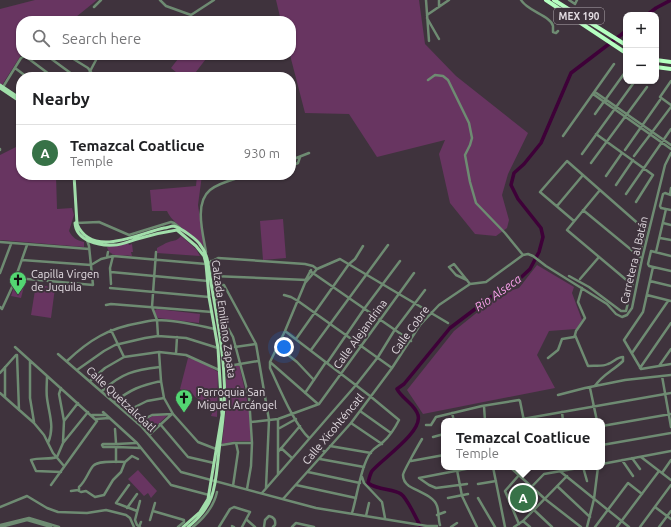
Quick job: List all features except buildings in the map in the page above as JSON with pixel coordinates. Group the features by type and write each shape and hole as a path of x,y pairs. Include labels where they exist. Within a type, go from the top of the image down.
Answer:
{"highway":[{"path":"546,0 623,51"},
{"name":"MEX 190","path":"554,0 623,44"},
{"path":"659,60 671,62"},
{"path":"659,67 671,69"}],"main road":[{"path":"1,87 16,96"},
{"path":"1,87 16,98"},
{"path":"73,180 77,230 87,240"},
{"name":"Calzada Emiliano Zapata","path":"76,223 80,231 86,237 104,242 113,242 174,226 200,244 206,254 209,263 224,377 224,416 216,481 212,499 208,507 199,518 188,527"},
{"name":"Calzada Emiliano Zapata","path":"87,240 113,245 176,230 196,246 209,263 209,297 216,329 222,415 209,495 200,512 183,527"}],"street":[{"path":"94,7 101,0"},
{"path":"160,0 166,6 191,15 214,0"},
{"path":"426,0 429,41"},
{"path":"439,0 439,7"},
{"path":"427,16 449,0"},
{"path":"521,0 526,7 538,12 551,23 553,26 553,32 556,33 558,31"},
{"path":"569,0 575,4 577,0"},
{"path":"427,16 439,39"},
{"path":"1,87 20,60"},
{"path":"30,60 46,72"},
{"path":"53,60 69,72"},
{"path":"75,60 88,68 91,72 95,60"},
{"path":"563,136 614,64"},
{"path":"15,68 20,72"},
{"path":"428,80 435,75 443,76 448,80 469,123 472,138 465,155 472,193 476,203 505,232 523,255"},
{"path":"595,114 623,75"},
{"path":"625,150 671,81"},
{"path":"582,154 633,84"},
{"path":"591,163 647,86"},
{"path":"594,93 671,149"},
{"path":"634,156 671,106 660,99"},
{"path":"626,194 671,129"},
{"path":"596,134 653,175 636,202"},
{"path":"662,141 671,145"},
{"path":"296,158 309,153"},
{"path":"606,176 622,153"},
{"name":"Carretera al Batán","path":"523,255 528,254 533,256 607,304 616,314 622,317 627,315 632,308 665,165 671,153"},
{"path":"296,164 298,163 300,157"},
{"path":"616,185 633,160"},
{"path":"574,221 540,192 567,161 642,227"},
{"path":"557,206 583,175"},
{"path":"206,254 201,215 203,197 211,189 235,180"},
{"path":"671,188 670,195 665,193 663,194 660,206 671,210"},
{"path":"600,190 566,230 630,283"},
{"path":"656,252 666,209"},
{"path":"583,210 642,260"},
{"path":"76,223 99,222 129,235 171,222 183,231"},
{"path":"663,223 671,225"},
{"path":"569,276 579,280 624,312 627,309 647,224"},
{"path":"660,238 671,240"},
{"path":"16,278 93,285 87,240"},
{"path":"0,242 11,244 89,248"},
{"path":"89,248 92,242"},
{"path":"0,273 11,244"},
{"path":"1,308 16,278 27,245"},
{"path":"311,350 388,245"},
{"path":"296,339 349,264 355,259 362,246"},
{"path":"107,257 108,252"},
{"path":"156,252 152,307 157,320 158,336"},
{"path":"671,256 650,252 648,265 671,271"},
{"name":"Calle Cobre","path":"392,368 420,325 439,305 470,284 486,282 523,255"},
{"path":"22,260 91,265 107,257 113,256 209,263 218,258 305,264 313,266 317,269"},
{"path":"110,284 110,268 113,256"},
{"path":"576,284 599,257"},
{"path":"312,272 340,259 448,323"},
{"path":"305,393 400,261"},
{"path":"209,263 215,285 218,310 233,337 249,397 252,422 252,443 251,466 247,489"},
{"path":"467,280 456,275 449,267 454,264 467,280 470,284"},
{"path":"309,438 304,433 292,413 270,368 270,362 286,331 306,281 312,272 313,266"},
{"path":"640,368 624,339 643,312 653,267"},
{"path":"111,272 208,281"},
{"path":"312,272 410,341"},
{"name":"Calle Alejandrina","path":"318,404 414,273"},
{"path":"213,276 306,281"},
{"path":"650,281 671,286"},
{"path":"215,285 224,285 256,344 269,420 266,489"},
{"path":"110,288 209,297"},
{"path":"548,358 558,350 562,339 574,337 576,331 585,318 578,302 582,288"},
{"path":"262,493 356,385 378,357 394,331 425,290"},
{"path":"284,294 298,301 392,368"},
{"path":"632,353 669,301 647,295"},
{"path":"106,305 111,304 212,312"},
{"path":"67,361 78,350 102,334 126,325 157,320 188,323 216,329"},
{"path":"640,368 671,323"},
{"path":"111,330 124,357"},
{"path":"286,331 399,419 391,433 382,444 376,446 371,453 364,467 352,513"},
{"path":"575,335 588,366 602,366 610,364 620,357 623,357 623,361 601,378 595,387"},
{"path":"77,370 104,351 117,344 158,336 186,338 218,348"},
{"path":"176,354 177,337"},
{"path":"235,347 256,344"},
{"path":"15,347 96,420"},
{"path":"278,347 297,362 314,380"},
{"path":"659,366 671,349"},
{"path":"159,352 164,398 172,414 198,442 216,450"},
{"path":"90,381 105,368 124,357 159,352 186,355 219,370"},
{"path":"0,373 17,355 21,354"},
{"name":"Calle Quetzalcóatl","path":"58,354 138,423 181,472 316,508 426,526 439,526"},
{"path":"17,355 19,410"},
{"path":"30,360 30,398 34,423"},
{"path":"228,366 258,360"},
{"path":"270,362 318,404"},
{"path":"640,368 642,369 671,364"},
{"path":"5,367 5,398"},
{"path":"102,391 114,380 125,374 143,369 160,367"},
{"name":"Calle Xicohténcatl","path":"283,499 351,423 392,368"},
{"path":"47,375 47,400 52,427 51,437 48,443"},
{"path":"558,395 625,380 671,375"},
{"path":"662,376 670,414 671,427"},
{"path":"114,402 129,391 143,385 161,381"},
{"path":"61,388 59,394 64,421 63,443"},
{"path":"590,388 596,418"},
{"path":"534,418 671,393"},
{"path":"0,394 34,423 44,435 56,457 64,466"},
{"path":"125,412 147,401 164,398"},
{"path":"426,425 431,425 436,417 494,404 520,401 524,418"},
{"path":"64,421 78,403"},
{"path":"252,422 278,419 318,404"},
{"path":"484,406 485,418"},
{"path":"360,410 391,433"},
{"path":"61,472 36,471 31,460 41,458 52,459 56,457 63,443 88,412"},
{"path":"103,412 137,443 171,485 209,495"},
{"path":"562,412 563,418"},
{"path":"452,413 453,418"},
{"path":"138,423 152,415 172,414"},
{"path":"149,435 172,414"},
{"path":"605,425 670,414"},
{"path":"92,415 106,415"},
{"path":"51,485 96,420 110,418"},
{"path":"278,419 278,475"},
{"path":"278,429 296,419"},
{"path":"351,423 382,444"},
{"path":"160,424 188,457 215,463"},
{"path":"278,452 300,426"},
{"path":"115,429 116,462"},
{"path":"605,444 671,433"},
{"path":"64,435 68,436"},
{"path":"433,437 441,435"},
{"path":"422,439 404,472 404,480 409,486 434,501 437,505 439,526"},
{"path":"116,445 137,443"},
{"path":"233,486 238,452 236,443"},
{"path":"222,445 252,443"},
{"path":"116,445 141,448"},
{"path":"317,446 325,452"},
{"path":"330,446 371,453"},
{"path":"280,448 292,458"},
{"path":"605,463 671,451"},
{"path":"71,491 86,491 95,497 104,495 112,482 121,472 125,462 132,456 138,459"},
{"path":"411,461 441,456"},
{"path":"640,457 671,480"},
{"path":"632,458 640,469"},
{"path":"319,459 364,467"},
{"path":"622,460 633,476"},
{"path":"78,490 95,464 99,462 125,462"},
{"path":"617,527 642,494 670,462"},
{"path":"467,484 459,485 436,488 419,478 457,470 459,485 462,496 477,527"},
{"path":"494,470 505,527"},
{"path":"513,470 545,499 581,527"},
{"path":"519,524 505,491 523,470"},
{"path":"512,507 544,474 571,470"},
{"path":"585,470 587,481"},
{"path":"588,527 594,499 598,470"},
{"path":"55,472 58,475"},
{"path":"308,472 360,483"},
{"path":"562,472 630,527"},
{"path":"514,527 523,521 567,476"},
{"path":"362,477 364,483 380,500 384,507 385,519"},
{"path":"478,484 496,481"},
{"path":"595,527 628,483 642,494"},
{"path":"129,484 116,503 137,511"},
{"path":"296,485 356,498"},
{"path":"640,527 671,485"},
{"path":"557,486 590,517"},
{"path":"192,527 200,521 209,510 217,492"},
{"path":"127,508 137,494"},
{"path":"448,498 468,494"},
{"path":"0,506 27,496 47,508 58,512 87,513 106,510 126,515 130,518 134,527"},
{"path":"478,498 495,527"},
{"path":"140,501 135,520 140,527"},
{"path":"150,520 155,503"},
{"path":"366,516 369,503"},
{"path":"219,527 232,507 249,511 250,514 242,527"},
{"path":"655,507 671,519"},
{"path":"534,510 552,527"},
{"path":"658,527 671,511"},
{"path":"153,512 184,520 184,522 178,527"},
{"path":"437,515 445,512"},
{"path":"264,527 265,520 269,516 275,520 276,523 273,527"},
{"path":"0,526 28,520 55,527"},
{"path":"247,520 255,527"},
{"path":"523,521 530,527"},
{"path":"140,527 141,522"},
{"path":"409,527 410,523"},
{"path":"451,527 457,523"},
{"path":"292,527 295,524 314,527"}],"shaded area":[{"path":"35,0 97,0 77,16 16,16 16,60 18,60 2,85 0,84 0,9"},
{"path":"276,0 419,0 425,44 456,76 528,133 508,174 502,195 509,220 507,228 496,236 475,234 450,203 439,154 445,140 377,157 349,114 305,113 296,78 296,72 294,72 291,60 296,60 296,16 280,16"},
{"path":"177,60 205,60 196,72 176,72 171,68"},
{"path":"16,147 16,180 56,180 57,209 72,208 74,215 69,231 75,238 84,242 84,247 0,240 0,155"},
{"path":"197,180 201,180 198,205 204,246 178,225 167,211 152,211 150,190 196,186"},
{"path":"283,219 286,258 263,260 260,221"},
{"path":"181,236 196,249 200,256 157,253 157,248 166,243 177,240"},
{"path":"128,243 129,245 132,244 132,256 120,256 111,253 107,247"},
{"path":"537,265 574,287 572,293 582,320 576,329 549,331 537,355 555,388 423,414 407,390 454,331 500,294 519,288"},
{"path":"17,278 26,279 21,298 11,296"},
{"path":"36,284 55,288 51,318 31,315"},
{"path":"157,309 200,314 199,323 158,318 154,311"},
{"path":"188,358 198,360 218,372 217,417 211,416 213,410 207,406 208,404 195,397 190,390 183,391 180,389"},
{"path":"239,364 252,423 251,441 236,441 222,444 226,408 226,368"},
{"path":"168,415 149,432 140,423 153,416"},
{"path":"138,470 157,491 151,498 148,493 144,496 128,479"}],"waterway":[{"name":"Rio Alseca","path":"651,12 671,0"},
{"name":"Rio Alseca","path":"421,527 401,494 372,486 368,483 372,471 401,445 418,422 418,415 416,411 397,389 404,384 450,328 499,291 513,285 530,269 539,252 543,237 541,228 518,199 511,185 514,173 524,164 541,143 571,73 623,33"}],"place":[{"name":"Capilla Virgen de Juquila","path":"18,295"},
{"name":"Parroquia San Miguel Arcángel","path":"184,413"},
{"name":"Temazcal Coatlicue","path":"523,498"}]}
